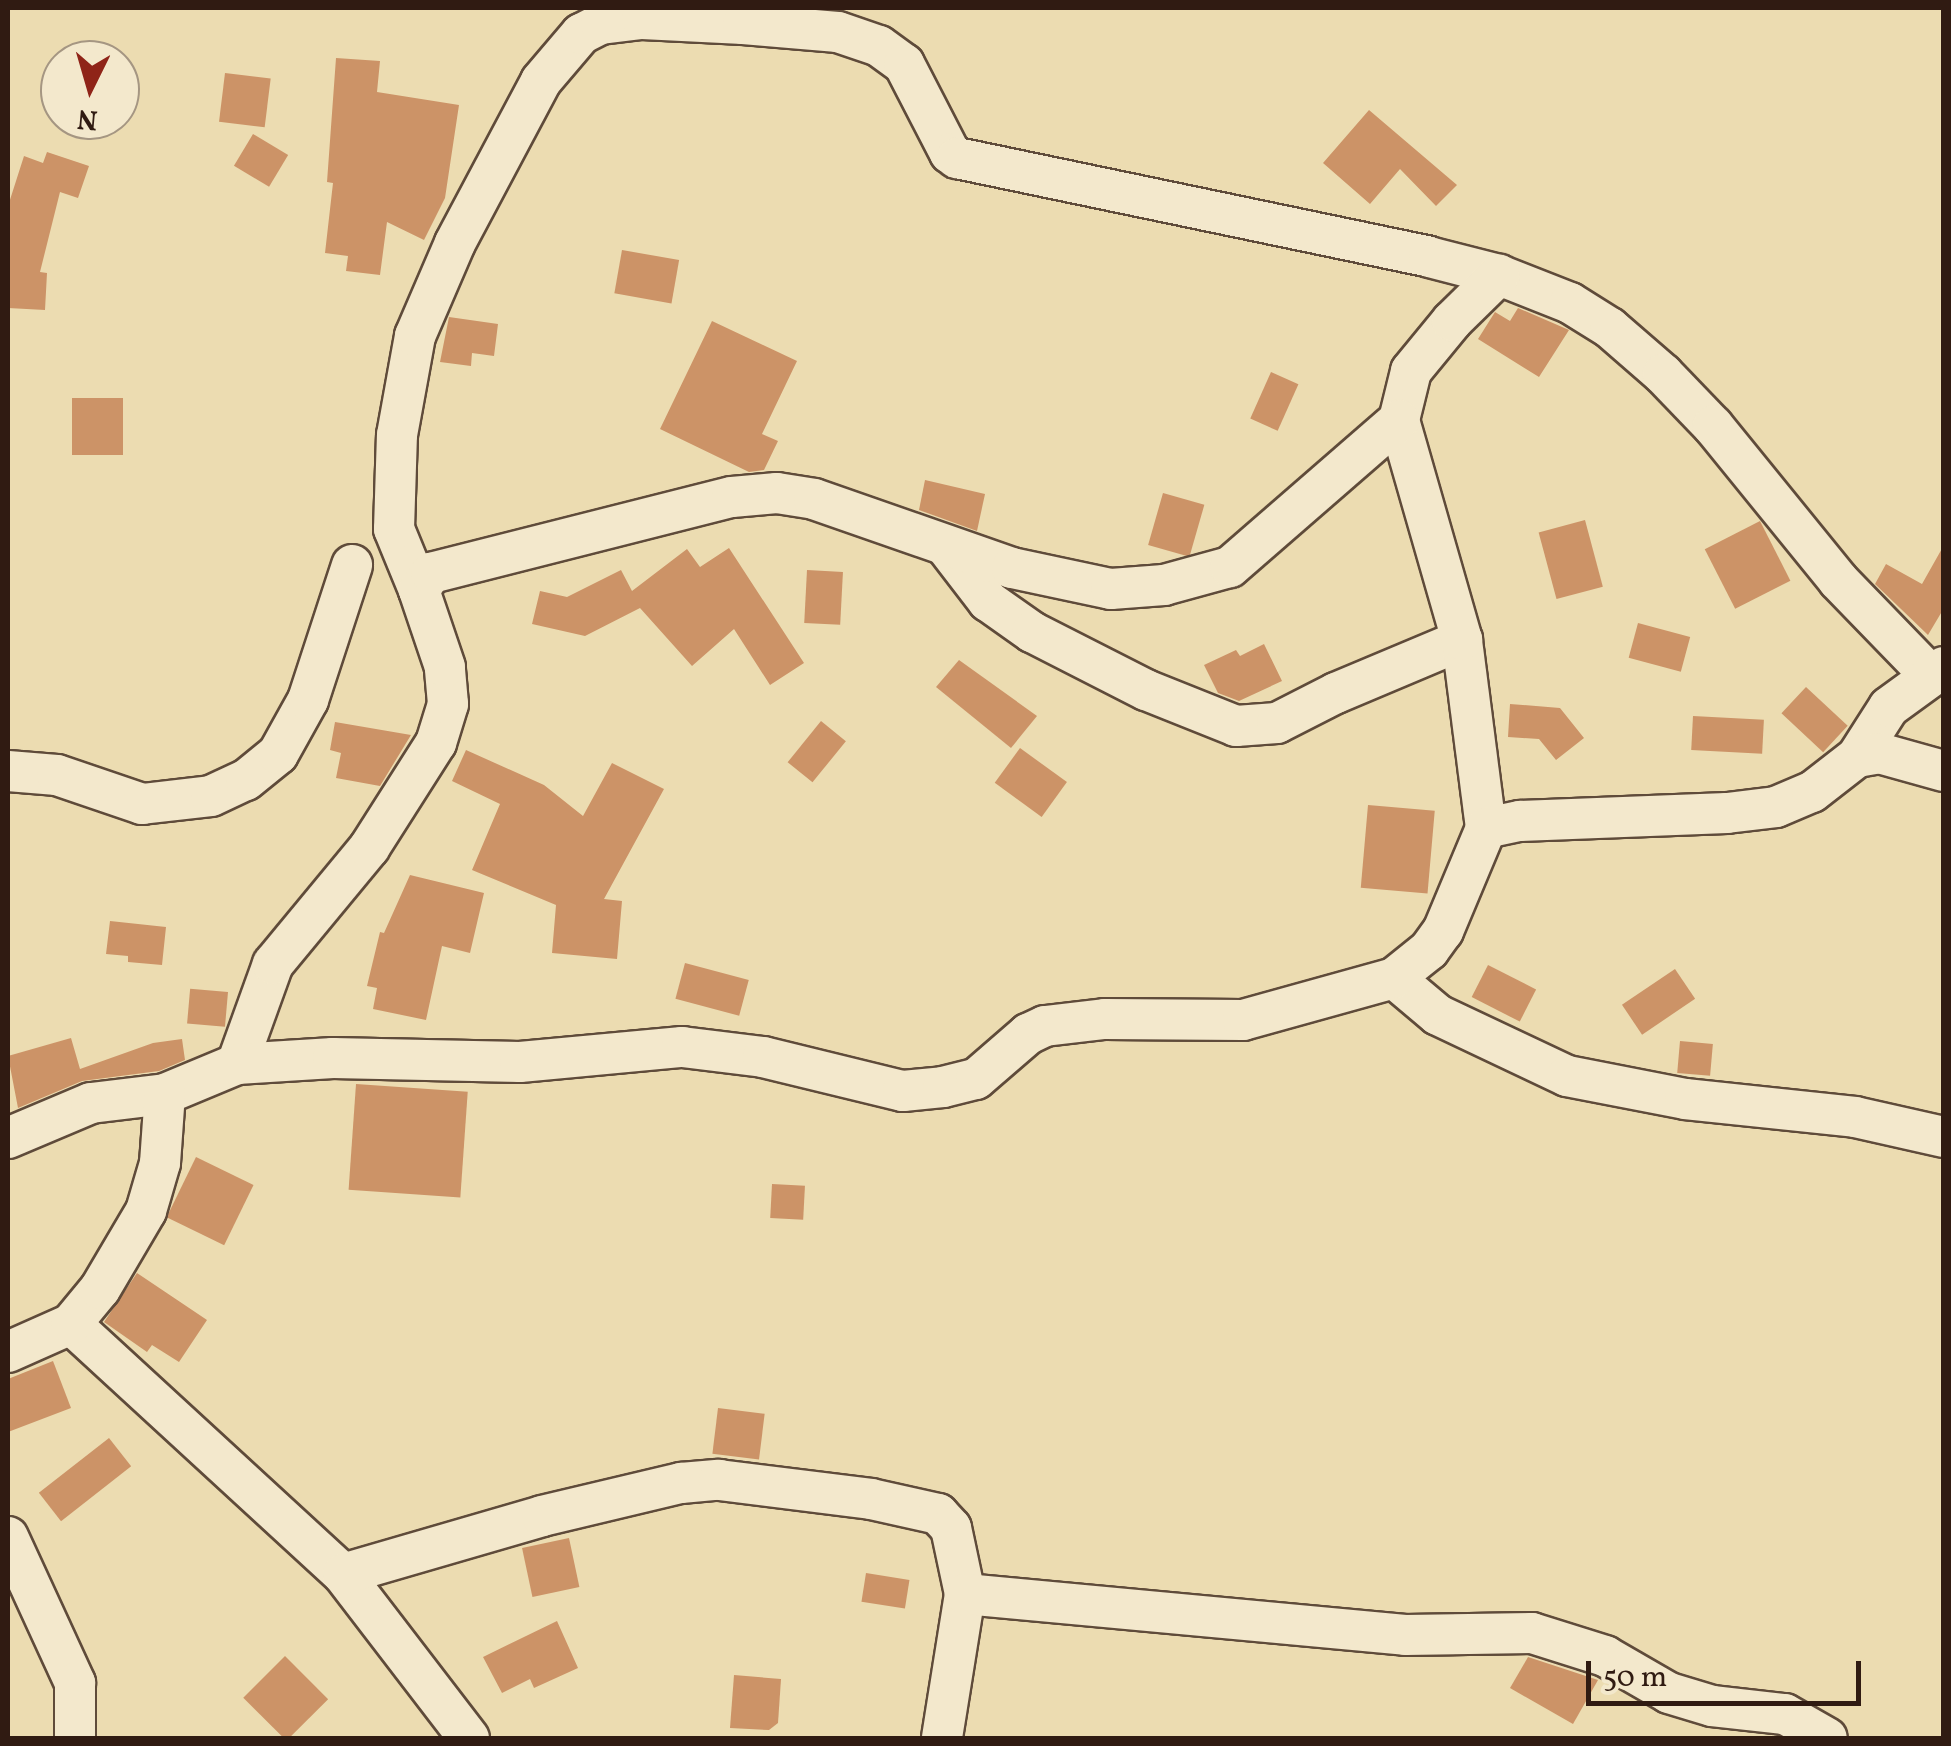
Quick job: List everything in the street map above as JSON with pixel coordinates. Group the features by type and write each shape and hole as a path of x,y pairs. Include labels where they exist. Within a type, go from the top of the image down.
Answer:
{"street":[{"path":"237,1064 273,964 369,848 436,743 448,704 445,667 394,529 397,435 415,336 479,195 541,82 581,34 601,24 642,19 838,32 878,46 904,64 950,153 957,158 1499,274 1570,303 1610,328 1663,374 1712,426 1838,580 1937,672 1889,707 1857,757 1812,792 1776,806 1728,814 1520,821 1486,828"},
{"path":"8,1138 91,1104 164,1094 237,1064 333,1058 520,1062 682,1047 763,1057 902,1091 976,1080 1045,1026 1105,1019 1244,1020 1394,978 1429,950 1443,931 1486,828 1462,640 1399,420 1412,371 1452,320 1499,274"},
{"path":"419,590 430,573 732,497 776,493 814,500 1012,568 1111,589 1193,580 1230,567 1256,548 1399,420"},
{"path":"946,545 988,601 1032,632 1146,690 1236,726 1278,723 1336,693 1462,640"},
{"path":"8,771 58,776 142,804 211,796 246,780 278,754 308,700 352,565"},
{"path":"1857,757 1880,753 1944,771"},
{"path":"1394,978 1438,1015 1567,1076 1685,1099 1856,1117 1944,1137"},
{"path":"8,1352 71,1324 100,1290 146,1212 160,1162 164,1094"},
{"path":"71,1324 343,1574 469,1738"},
{"path":"343,1574 542,1516 682,1482 720,1480 870,1499 938,1514 951,1528 966,1594 942,1738"},
{"path":"8,1536 74,1682 75,1738"},
{"path":"966,1594 1405,1634 1532,1633 1605,1656 1670,1693 1712,1706 1786,1714 1827,1738"}],"building":[{"path":"336,58 380,61 377,92 459,105 445,198 424,240 387,222 380,275 346,271 348,256 325,253 333,183 327,182"},
{"path":"225,73 271,79 265,127 219,122"},
{"path":"1369,110 1457,185 1436,206 1400,169 1370,204 1323,163"},
{"path":"253,134 288,155 269,187 234,166"},
{"path":"47,152 89,166 78,198 60,192 40,272 47,273 45,310 8,308 8,206 24,156 43,163"},
{"path":"622,250 679,260 671,303 614,293"},
{"path":"1518,308 1569,330 1539,377 1478,339 1495,312 1510,321"},
{"path":"449,317 498,324 494,356 472,353 471,366 440,362"},
{"path":"712,321 797,361 762,434 778,441 764,470 749,472 660,429"},
{"path":"1271,372 1298,384 1278,431 1250,419"},
{"path":"72,398 123,398 123,455 72,455"},
{"path":"925,480 985,494 977,531 919,510"},
{"path":"1163,493 1204,505 1189,557 1148,545"},
{"path":"1585,520 1603,587 1556,599 1539,532"},
{"path":"1760,521 1790,581 1735,609 1705,549"},
{"path":"1944,545 1944,608 1928,635 1875,584 1886,564 1922,584"},
{"path":"729,548 804,663 770,685 734,629 692,666 640,608 585,636 532,624 540,591 567,597 621,570 632,591 687,549 700,567"},
{"path":"807,570 843,572 840,625 804,623"},
{"path":"1638,623 1690,637 1681,672 1629,658"},
{"path":"1264,644 1282,681 1239,701 1218,693 1204,665 1236,650 1240,656"},
{"path":"959,660 1037,716 1011,748 936,687"},
{"path":"1806,687 1848,726 1823,752 1781,713"},
{"path":"1510,704 1560,708 1584,738 1556,760 1539,739 1508,737"},
{"path":"1693,716 1764,720 1762,754 1691,750"},
{"path":"821,721 846,741 813,782 788,762"},
{"path":"335,722 411,735 380,786 336,778 341,753 330,750"},
{"path":"1020,748 1067,782 1042,817 995,783"},
{"path":"466,750 544,785 583,816 612,763 664,789 604,899 622,901 617,959 552,953 556,905 472,870 500,804 452,781"},
{"path":"1368,805 1435,811 1428,894 1361,888"},
{"path":"410,875 484,893 470,953 442,946 426,1020 373,1009 377,988 367,986 380,932 384,933"},
{"path":"110,921 166,927 162,965 128,962 128,956 106,954"},
{"path":"685,963 749,980 739,1016 675,999"},
{"path":"1488,965 1536,990 1520,1022 1472,997"},
{"path":"1675,969 1695,999 1642,1035 1622,1005"},
{"path":"190,989 228,992 225,1027 187,1024"},
{"path":"71,1038 80,1069 153,1043 182,1039 185,1060 159,1071 82,1081 18,1108 8,1056"},
{"path":"1680,1041 1713,1044 1710,1076 1677,1073"},
{"path":"356,1084 468,1092 460,1198 349,1190"},
{"path":"196,1157 254,1185 224,1245 167,1217"},
{"path":"772,1184 805,1186 803,1220 770,1218"},
{"path":"137,1273 207,1320 179,1362 152,1345 147,1352 104,1322"},
{"path":"53,1361 71,1408 8,1432 8,1379"},
{"path":"718,1408 765,1414 759,1459 712,1454"},
{"path":"109,1438 131,1466 61,1521 39,1493"},
{"path":"569,1538 579,1587 532,1597 522,1548"},
{"path":"866,1573 909,1580 905,1609 861,1602"},
{"path":"557,1621 578,1668 534,1688 530,1679 502,1693 483,1657"},
{"path":"285,1656 328,1699 289,1738 284,1738 243,1698"},
{"path":"1528,1657 1598,1680 1573,1724 1510,1688"},
{"path":"734,1675 781,1679 778,1723 769,1730 730,1728"}]}
